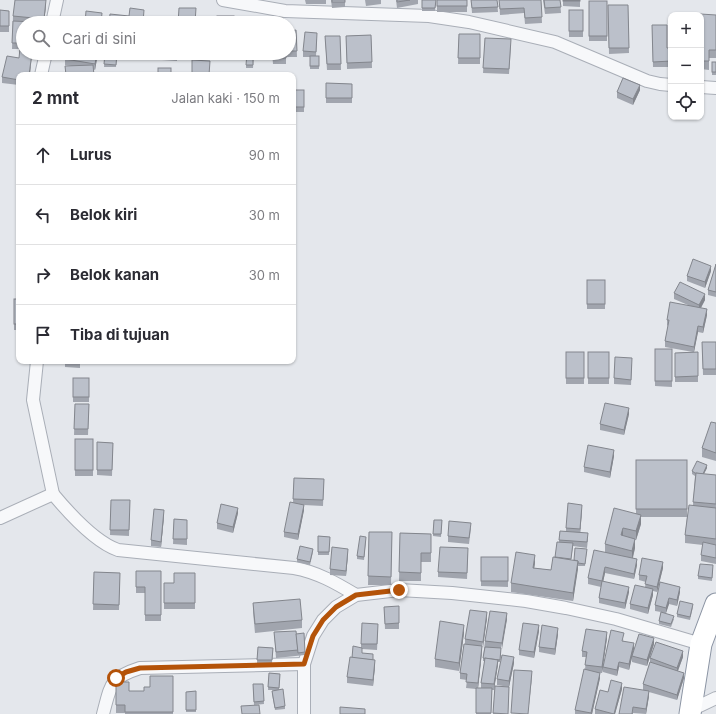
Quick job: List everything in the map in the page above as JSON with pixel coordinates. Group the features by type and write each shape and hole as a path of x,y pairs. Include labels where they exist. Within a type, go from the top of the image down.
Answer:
{"highway":[{"path":"690,712 701,644 716,604"}],"street":[{"path":"54,16 57,0"},
{"path":"223,0 285,11 430,16 469,22 554,42 647,81 668,85"},
{"path":"42,72 44,60"},
{"path":"704,87 716,88"},
{"path":"36,364 33,400 53,494 64,508 109,546 118,550 294,568 304,570 333,581 356,595"},
{"path":"0,518 53,494"},
{"path":"304,714 304,664 313,636 323,620 336,607 356,595 399,590 452,593 526,601 616,619 701,644"},
{"path":"103,714 109,689 116,678 126,672 140,668 304,664"},
{"path":"690,712 716,698"}],"building":[{"path":"15,0 46,0 44,16 13,16"},
{"path":"332,0 345,0 345,2 332,2"},
{"path":"397,0 410,0 397,2"},
{"path":"422,0 436,0 435,8 422,8"},
{"path":"437,0 467,0 467,6 437,6"},
{"path":"471,0 497,0 498,7 472,8"},
{"path":"499,0 541,0 542,17 525,18 524,8 500,9"},
{"path":"544,0 560,0 561,7 545,8"},
{"path":"580,0 580,1 563,1"},
{"path":"589,1 607,1 607,36 589,36"},
{"path":"608,5 628,5 629,48 609,48"},
{"path":"130,8 144,10 144,16 129,16"},
{"path":"179,8 196,8 195,16 178,16"},
{"path":"0,10 9,11 9,26 0,26"},
{"path":"569,10 583,10 583,31 569,31"},
{"path":"86,11 102,13 102,16 86,16"},
{"path":"110,14 129,16 110,16"},
{"path":"704,14 716,15 716,50 709,50 709,61 704,61"},
{"path":"13,21 16,21 16,43 12,43"},
{"path":"652,25 667,25 668,61 653,62"},
{"path":"296,30 297,51 296,51"},
{"path":"305,32 317,33 316,52 303,51"},
{"path":"459,34 480,34 480,58 458,58"},
{"path":"371,35 372,62 347,63 346,36"},
{"path":"325,36 340,36 341,64 327,64"},
{"path":"485,38 511,39 509,69 483,68"},
{"path":"7,56 16,58 16,60 31,60 29,72 16,72 16,79 2,77"},
{"path":"310,56 319,56 319,66 310,66"},
{"path":"71,60 96,60 95,64"},
{"path":"104,60 116,60 116,65 104,64"},
{"path":"192,60 210,61 209,72 192,72"},
{"path":"246,60 253,60 253,65 246,65"},
{"path":"712,62 716,62 716,72 712,72"},
{"path":"93,65 94,72 66,72 65,66"},
{"path":"158,68 171,68 171,72 158,72"},
{"path":"623,78 640,85 633,99 617,92"},
{"path":"326,83 352,84 352,98 326,98"},
{"path":"296,90 304,90 304,107 296,107"},
{"path":"693,259 711,266 705,282 687,276"},
{"path":"716,264 716,292 708,290"},
{"path":"587,280 605,280 605,304 587,304"},
{"path":"680,282 705,294 699,305 674,293"},
{"path":"14,299 16,299 16,324 14,324"},
{"path":"670,302 707,309 703,327 698,326 694,347 665,341 669,320 667,320"},
{"path":"702,342 716,342 716,369 703,369"},
{"path":"655,349 672,349 672,381 655,381"},
{"path":"566,352 584,352 584,378 566,378"},
{"path":"588,352 609,352 609,378 588,378"},
{"path":"698,352 698,376 675,377 675,353"},
{"path":"615,357 632,358 631,380 614,378"},
{"path":"73,378 89,378 89,397 73,397"},
{"path":"605,403 629,408 624,430 600,424"},
{"path":"75,404 89,404 88,429 74,429"},
{"path":"711,422 716,423 716,453 702,448"},
{"path":"75,439 93,439 93,470 75,470"},
{"path":"97,442 113,443 112,470 97,470"},
{"path":"588,445 614,450 610,472 584,467"},
{"path":"636,460 687,460 687,509 636,509"},
{"path":"697,461 707,465 703,474 692,471"},
{"path":"696,473 716,475 716,504 693,502"},
{"path":"294,478 324,479 323,500 293,499"},
{"path":"111,500 130,500 129,530 110,530"},
{"path":"290,502 304,505 298,534 284,532"},
{"path":"568,503 582,505 580,529 566,528"},
{"path":"221,504 238,508 233,527 217,523"},
{"path":"689,505 716,508 716,539 685,535"},
{"path":"614,508 641,515 636,531 623,528 621,535 635,539 632,551 605,544"},
{"path":"154,509 164,510 161,542 151,540"},
{"path":"174,519 187,520 187,539 173,539"},
{"path":"434,520 442,520 441,534 433,534"},
{"path":"449,521 471,523 469,538 448,536"},
{"path":"560,531 588,533 587,542 559,540"},
{"path":"369,532 392,532 391,577 368,576"},
{"path":"400,533 431,534 431,553 421,553 421,573 399,572"},
{"path":"318,536 330,537 329,552 318,552"},
{"path":"360,536 366,537 364,557 357,556"},
{"path":"557,542 573,543 571,559 555,557"},
{"path":"703,542 716,545 716,558 701,555"},
{"path":"300,546 313,549 310,562 297,559"},
{"path":"332,547 348,549 346,571 330,569"},
{"path":"440,547 468,548 467,573 438,572"},
{"path":"575,548 587,549 585,564 578,563 578,561 574,560"},
{"path":"594,550 637,559 634,574 605,567 602,581 588,578"},
{"path":"516,552 535,555 533,568 551,570 553,557 578,561 573,593 511,583"},
{"path":"481,557 508,557 508,581 481,581"},
{"path":"642,558 663,562 657,587 645,584 647,576 639,575"},
{"path":"700,564 713,565 712,578 698,576"},
{"path":"136,571 161,571 161,615 145,615 145,587 136,587"},
{"path":"94,572 120,573 119,605 93,604"},
{"path":"174,573 195,573 195,603 164,603 164,583 174,583"},
{"path":"602,581 629,587 625,603 599,598"},
{"path":"660,582 680,587 677,600 669,598 666,608 655,605"},
{"path":"635,585 653,589 648,608 630,604"},
{"path":"300,599 302,620 255,624 253,603"},
{"path":"680,601 693,604 690,617 677,614"},
{"path":"399,606 399,623 385,624 384,607"},
{"path":"470,610 487,612 483,642 465,639"},
{"path":"490,611 507,613 502,643 485,641"},
{"path":"661,612 674,616 671,624 659,621"},
{"path":"440,621 464,625 459,663 435,659"},
{"path":"362,623 378,624 377,644 361,644"},
{"path":"523,623 539,625 534,652 519,650"},
{"path":"542,625 558,628 555,649 539,647"},
{"path":"586,629 607,632 602,667 585,665 587,652 582,651"},
{"path":"611,630 624,633 622,641 634,643 629,664 619,662 617,670 603,667"},
{"path":"296,631 298,650 276,652 274,632"},
{"path":"304,633 305,652 298,653 296,634"},
{"path":"639,634 654,638 647,660 632,656"},
{"path":"656,642 683,651 677,668 650,658"},
{"path":"464,644 482,646 478,683 466,682 467,674 460,673"},
{"path":"353,646 362,648 362,653 373,654 373,660 352,658"},
{"path":"258,647 273,648 272,660 257,660"},
{"path":"485,647 501,648 500,660 483,658"},
{"path":"502,655 514,657 509,681 497,679"},
{"path":"350,657 375,660 373,680 347,677"},
{"path":"485,658 498,660 494,684 481,683"},
{"path":"650,662 684,673 677,695 643,684"},
{"path":"584,669 600,673 591,713 575,710"},
{"path":"514,670 532,671 528,714 511,713"},
{"path":"269,673 280,674 279,688 268,687"},
{"path":"150,676 173,676 173,712 125,712 125,705 116,705 116,682 129,682 129,691 144,691 144,687 150,687"},
{"path":"611,680 622,683 614,714 595,709 600,690 608,692"},
{"path":"253,684 263,684 264,701 254,702"},
{"path":"495,686 509,687 508,714 493,713"},
{"path":"624,687 649,691 646,709 633,707 632,714 619,714"},
{"path":"476,688 492,688 491,713 476,713"},
{"path":"283,689 285,706 275,708 272,691"},
{"path":"196,691 196,710 186,710 186,692"},
{"path":"259,705 260,714 242,714 241,706"},
{"path":"340,707 365,709 365,714 340,714"}],"route":[{"path":"116,678 126,672 140,668 304,664 313,636 323,620 336,607 356,595 399,590"}]}
